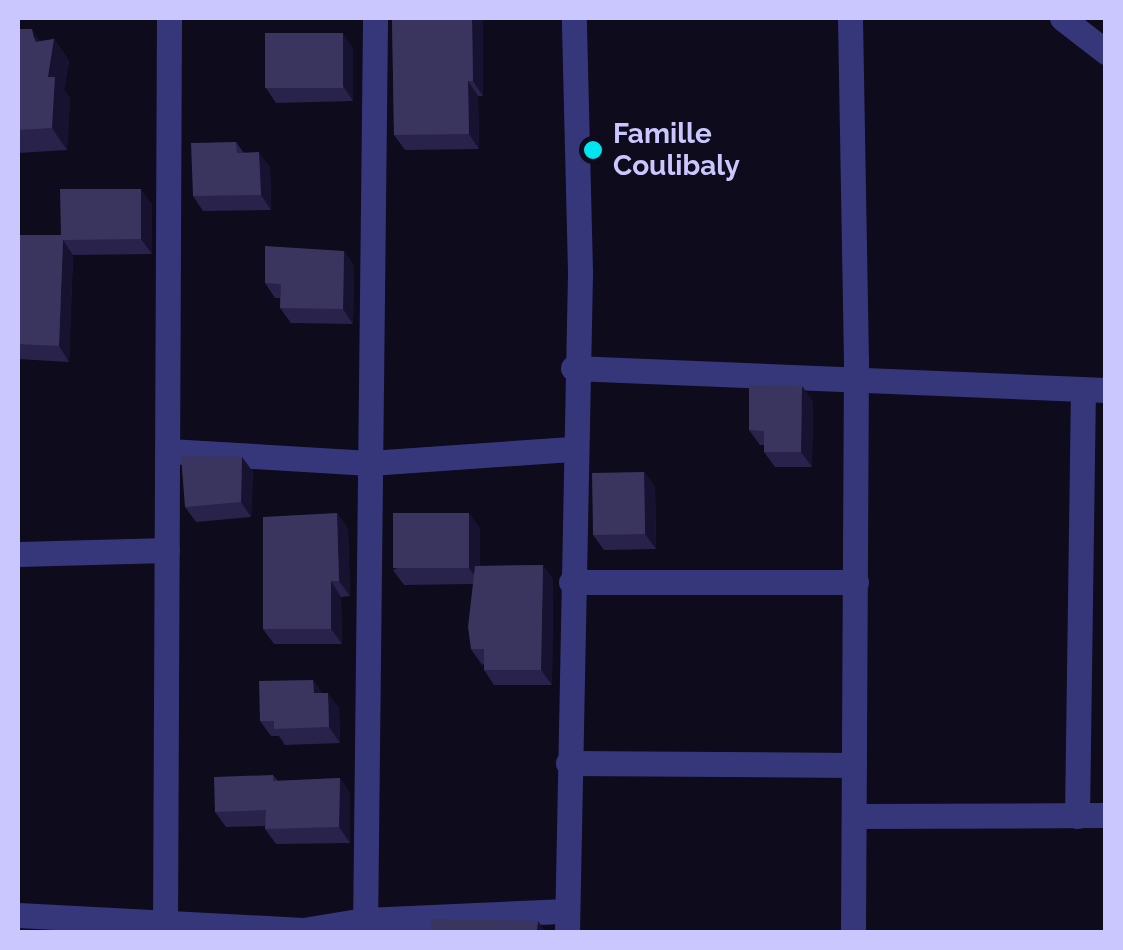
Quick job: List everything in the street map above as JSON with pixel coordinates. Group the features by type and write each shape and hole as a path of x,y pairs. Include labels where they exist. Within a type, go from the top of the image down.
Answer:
{"street":[{"path":"165,925 169,18"},
{"path":"365,926 375,18"},
{"path":"18,915 304,930 566,922 580,132 574,18"},
{"path":"850,18 856,380 853,932"},
{"path":"1062,18 1106,52"},
{"path":"573,368 1094,390 1094,625 1077,816"},
{"path":"169,451 370,463 572,448"},
{"path":"18,554 167,550"},
{"path":"571,582 856,582"},
{"path":"568,763 854,765"},
{"path":"854,816 1106,815"}],"building":[{"path":"392,18 472,18 469,134 394,135"},
{"path":"18,29 32,29 35,42 54,39 48,77 55,77 52,128 18,130"},
{"path":"265,33 343,33 343,88 265,88"},
{"path":"236,142 237,153 259,152 261,195 193,196 191,143"},
{"path":"60,189 141,189 141,239 63,240 59,346 18,344 18,235 61,235"},
{"path":"265,246 344,251 343,309 280,308 281,284 265,283"},
{"path":"749,385 802,386 801,452 764,452 764,431 749,430"},
{"path":"181,456 242,457 241,502 185,507"},
{"path":"644,472 645,534 593,535 592,473"},
{"path":"337,513 339,581 331,581 331,629 263,629 263,517"},
{"path":"393,513 469,513 469,568 393,568"},
{"path":"543,565 541,670 484,670 484,649 471,649 468,627 475,566"},
{"path":"313,680 314,693 328,693 329,727 274,729 274,721 260,721 259,681"},
{"path":"273,775 273,781 340,778 339,827 265,829 266,810 215,812 214,777"},
{"path":"431,919 538,921 537,932 431,932"}],"place":[{"name":"Famille Coulibaly","path":"593,150"}]}
